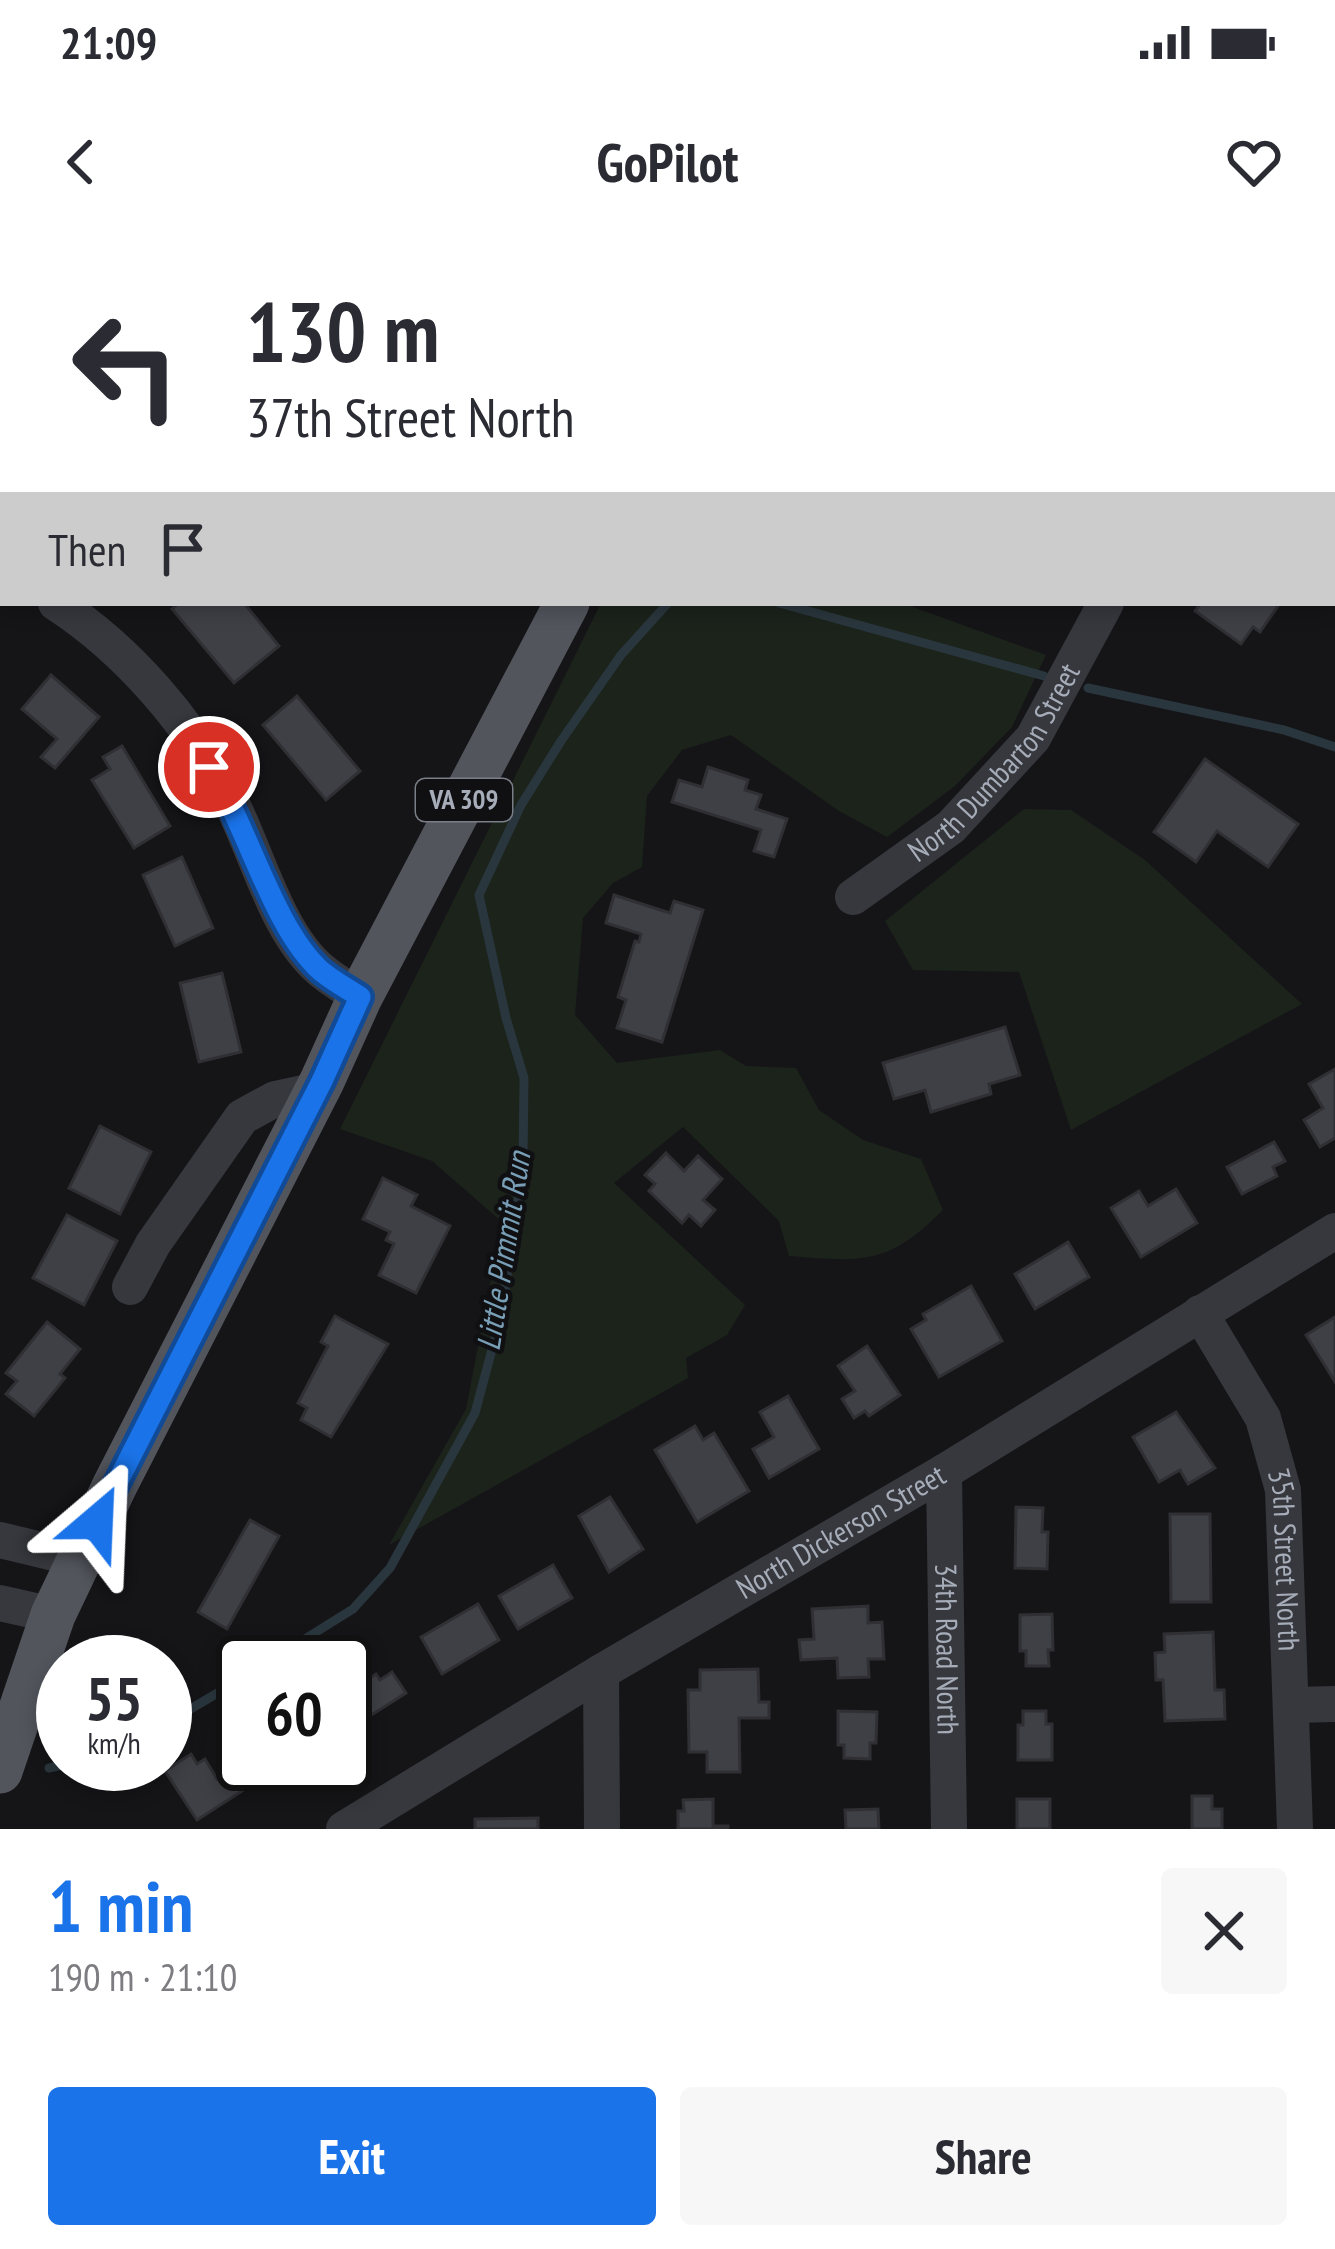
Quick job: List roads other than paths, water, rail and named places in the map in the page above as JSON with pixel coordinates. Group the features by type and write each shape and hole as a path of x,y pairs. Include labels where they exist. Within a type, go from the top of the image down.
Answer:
{"main road":[{"name":"VA 309","path":"0,1771 52,1615 79,1559 360,997 565,606"}],"street":[{"path":"61,606 85,622 168,704 230,798 286,923 319,970 360,997"},
{"name":"North Dumbarton Street","path":"853,897 951,827 1033,739 1104,606"},
{"path":"130,1287 153,1244 242,1117 275,1099 317,1090"},
{"name":"North Dickerson Street","path":"344,1829 944,1472 1335,1232"},
{"name":"35th Street North","path":"1200,1312 1263,1418 1282,1490 1295,1829"},
{"name":"34th Road North","path":"944,1472 949,1829"},
{"path":"0,1540 79,1559"},
{"path":"0,1603 52,1615"},
{"path":"601,1672 602,1829"},
{"path":"1293,1705 1335,1705"}],"waterway":[{"name":"Little Pimmit Run","path":"311,1635 353,1609 390,1568 475,1413 502,1312 523,1163 524,1078 479,895 521,805 561,741 621,655 665,606"},
{"name":"Little Pimmit Run","path":"790,606 1044,676"},
{"name":"Little Pimmit Run","path":"1088,688 1284,730 1335,747"},
{"name":"Little Pimmit Run","path":"192,1708 216,1694"}]}
